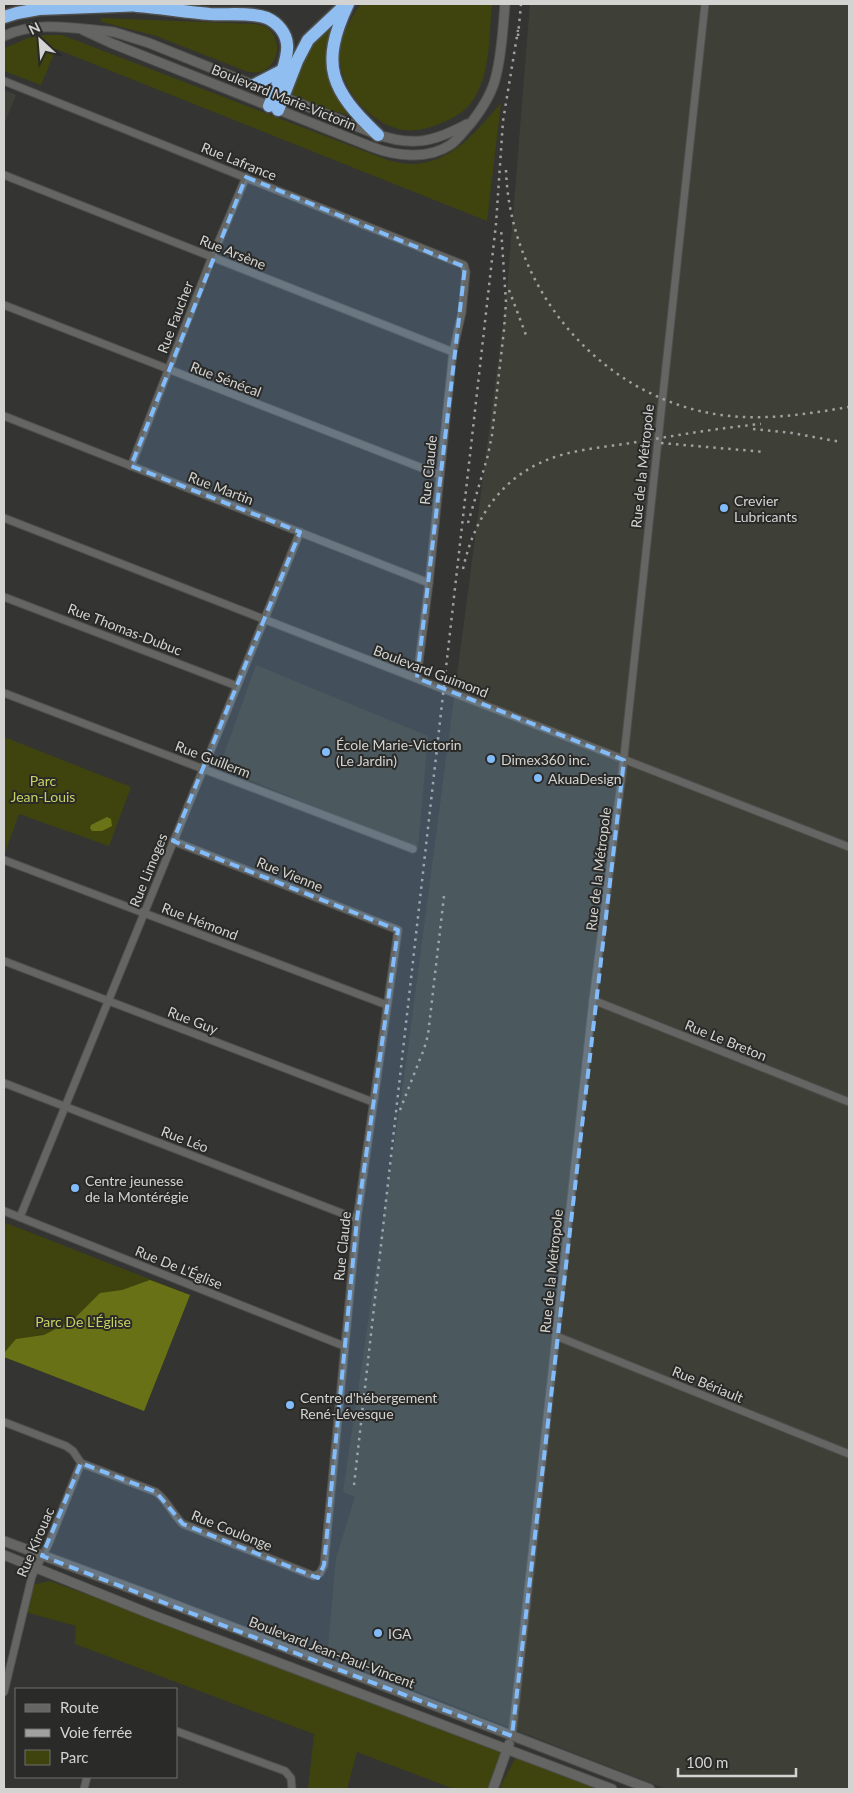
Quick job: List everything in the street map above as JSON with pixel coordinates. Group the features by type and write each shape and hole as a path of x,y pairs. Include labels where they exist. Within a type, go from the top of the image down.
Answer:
{"highway":[{"path":"4,17 17,12 39,9 182,4"},
{"path":"273,108 278,95 308,40 347,4"},
{"path":"347,4 338,24 334,41 332,57 334,72 339,89 347,103 378,135"},
{"path":"137,6 207,14 256,16 268,19 281,28 288,50 281,71 278,95"},
{"path":"254,85 281,71"}],"street":[{"name":"Boulevard Marie-Victorin","path":"83,30 111,43 372,147 403,154 424,154 450,145 486,102 496,77 505,4"},
{"name":"Rue de la Métropole","path":"512,1736 594,1000 624,760 705,4"},
{"name":"Boulevard Marie-Victorin","path":"4,36 21,30 61,27 114,32 131,36 378,135 404,142 424,142 444,136 471,122"},
{"name":"Rue Lafrance","path":"4,80 464,265"},
{"name":"Rue Arsène","path":"4,175 452,352"},
{"name":"Rue Faucher","path":"131,466 212,257 246,177"},
{"name":"Rue Claude","path":"416,678 429,583 452,352 462,312 466,272 464,265"},
{"name":"Rue Sénécal","path":"4,305 440,475"},
{"name":"Rue Martin","path":"4,416 429,583"},
{"name":"Boulevard Guimond","path":"4,518 849,847"},
{"name":"Rue Limoges","path":"20,1217 300,532"},
{"name":"Rue Thomas-Dubuc","path":"4,596 237,686"},
{"name":"Rue Guillerm","path":"4,693 413,848"},
{"name":"Rue Vienne","path":"174,841 398,930"},
{"name":"Rue Hémond","path":"4,860 387,1005"},
{"name":"Rue Claude","path":"324,1565 357,1219 398,930"},
{"name":"Rue Guy","path":"4,960 373,1102"},
{"name":"Rue Le Breton","path":"594,1000 849,1102"},
{"name":"Rue Léo","path":"4,1082 357,1219"},
{"name":"Rue De L'Église","path":"4,1211 344,1346"},
{"name":"Rue Bériault","path":"556,1336 849,1454"},
{"name":"Rue Coulonge","path":"4,1422 66,1446 73,1451 81,1462 156,1492 163,1497 175,1517 183,1524 314,1576 320,1573 324,1565"},
{"name":"Rue Kirouac","path":"4,1692 32,1576 81,1462"},
{"name":"Boulevard Jean-Paul-Vincent","path":"4,1541 162,1600 323,1664 650,1789"},
{"name":"Boulevard Jean-Paul-Vincent","path":"4,1554 153,1615 612,1789"},
{"path":"320,1678 323,1664"},
{"path":"178,1732 285,1772 291,1778 292,1789"},
{"path":"493,1789 512,1736"}],"highlighted area":[{"path":"246,177 465,267 417,678 624,760 512,1736 42,1556 81,1463 156,1492 183,1524 318,1578 324,1565 357,1219 398,930 173,841 300,532 131,466"}],"shaded area":[{"path":"530,4 849,4 849,1789 666,1789 327,1656 336,1558 355,1497 343,1492 407,1056 506,302"},
{"path":"4,90 16,95 4,125"},
{"name":"École Marie-Victorin (Le Jardin)","path":"256,665 428,736 418,848 219,768"},
{"path":"107,817 111,819 112,826 102,831 92,831 91,825"}],"green space":[{"path":"361,4 492,4 487,63 473,101 455,117 427,128 401,130 375,118 358,102 351,92 342,71 340,60 341,45 346,30"},
{"path":"100,18 260,25 266,27 275,38 277,51 272,64 267,69 259,72 248,72 156,36 102,22"},
{"path":"332,23 328,48 329,71 335,93 348,115 326,109 293,96 291,90 307,50"},
{"path":"62,35 385,159 409,164 424,163 450,153 472,135 501,103 487,221 56,49 41,85 4,71 5,48 28,38"},
{"name":"Parc Jean-Louis","path":"4,737 131,787 109,846 19,814 4,856"},
{"name":"Parc De L'Église","path":"6,1223 190,1295 144,1411 4,1357 4,1229"},
{"path":"150,1280 190,1295 144,1411 4,1357 4,1353 16,1339 44,1335 73,1320 100,1293 122,1290"},
{"path":"50,1581 508,1749 493,1789 454,1789 357,1752 347,1789 308,1789 314,1734 75,1644 76,1626 25,1612 32,1585"},
{"path":"517,1755 602,1789 506,1789 500,1787"}],"railway":[{"path":"518,36 521,4"},
{"path":"354,1485 496,224 503,121 518,30"},
{"path":"506,170 511,214 524,257 544,296 570,331 601,362 637,386 677,405 721,415 769,417 849,407"},
{"path":"468,523 492,435 504,330 506,302 501,228"},
{"path":"509,290 526,335"},
{"path":"463,569 468,549 485,512 510,482 526,470 544,461 565,454 592,449 761,424"},
{"path":"753,429 792,433 841,442"},
{"path":"661,443 765,452"},
{"path":"400,1110 428,1035 444,896"}],"place":[{"name":"Crevier Lubricants","path":"724,508"},
{"name":"École Marie-Victorin (Le Jardin)","path":"326,752"},
{"name":"Dimex360 inc.","path":"491,759"},
{"name":"AkuaDesign","path":"538,778"},
{"name":"Centre jeunesse de la Montérégie","path":"75,1188"},
{"name":"Centre d'hébergement René-Lévesque","path":"290,1405"},
{"name":"IGA","path":"378,1633"}]}
